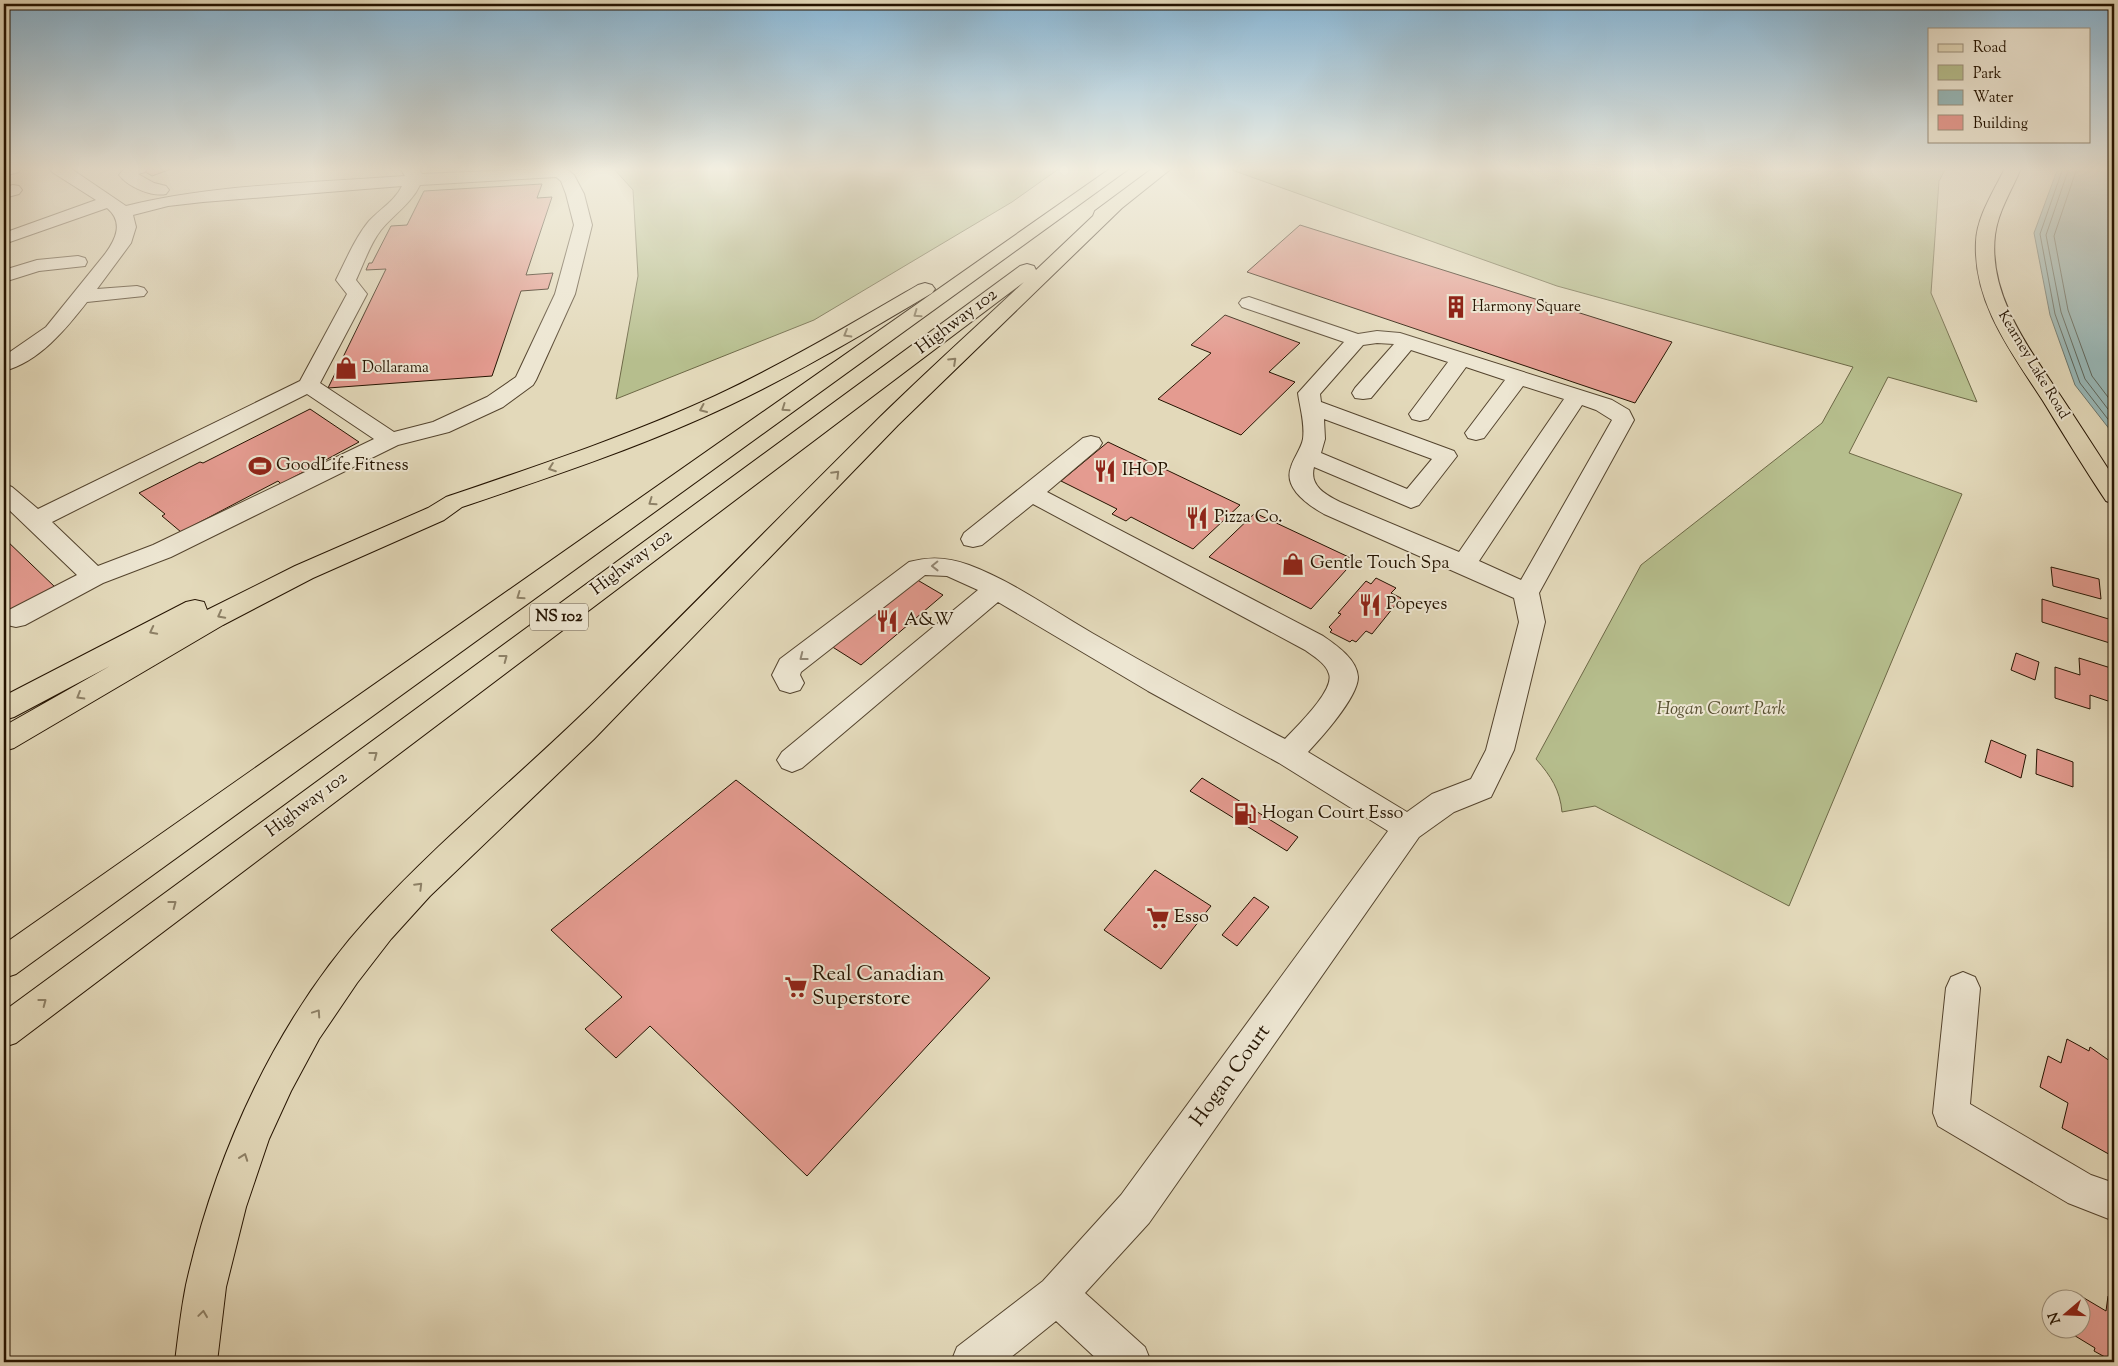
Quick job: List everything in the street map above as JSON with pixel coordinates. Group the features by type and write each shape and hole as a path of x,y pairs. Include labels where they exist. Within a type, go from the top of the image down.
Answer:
{"main road":[{"path":"4,740 222,614 312,568 436,514 454,502 666,425 760,383 1021,232"},
{"name":"Highway 102","path":"4,963 1032,232"},
{"name":"Highway 102","path":"4,1031 1078,232"},
{"path":"196,1362 206,1287 227,1207 252,1135 278,1079 307,1027 344,972 379,929 419,886 584,731 890,420 1086,232"},
{"name":"Kearney Lake Road","path":"1987,232 1985,259 1994,300 2019,346 2114,496"},
{"path":"4,709 214,599 305,555 435,502 454,502"}],"street":[{"path":"4,239 29,232"},
{"path":"4,365 23,354 53,331 83,296 122,243 126,232"},
{"path":"36,520 308,385 357,294 346,280 371,232"},
{"path":"16,618 94,577 162,551 390,440 441,427 495,402 525,380 565,294 581,232"},
{"path":"4,276 38,266 76,265 35,271 4,282"},
{"path":"83,296 137,292"},
{"path":"1249,303 1357,340 1393,337 1614,409 1621,414 1623,420 1526,593 1464,564 1332,508 1316,499 1305,488 1301,472 1314,440 1309,393 1357,340"},
{"path":"1363,393 1407,342"},
{"path":"1420,414 1461,359"},
{"path":"1476,433 1518,378"},
{"path":"308,385 390,440"},
{"path":"1464,564 1576,397"},
{"path":"1311,406 1446,456 1386,531"},
{"path":"973,538 1091,443"},
{"path":"1308,456 1411,500"},
{"path":"4,492 36,520 94,577"},
{"path":"1031,493 1314,643 1336,660 1344,678 1340,693 1289,755"},
{"path":"790,683 786,675 790,666 918,568 931,564 948,566 988,585 1158,684 1289,755 1408,828"},
{"path":"792,760 988,585"},
{"name":"Hogan Court","path":"972,1362 1057,1295 1135,1209 1408,828 1443,803 1482,788 1500,750 1532,622 1526,593"},
{"path":"1963,988 1951,1113 2081,1190 2114,1202"},
{"path":"1057,1295 1130,1362"}],"green space":[{"path":"635,232 962,232 814,320 616,399 638,276"},
{"name":"Hogan Court Park","path":"1405,232 1935,232 1931,293 1977,402 1888,377 1849,453 1962,494 1789,906 1595,806 1562,812 1554,784 1536,759 1641,565 1822,423 1853,367 1557,286"}],"water":[{"path":"2114,232 2114,435 2075,385 2050,315 2034,233"}],"building":[{"path":"388,232 540,232 526,275 553,273 548,289 521,291 492,376 328,388 386,269 366,270 369,263 372,263"},
{"name":"Harmony Square","path":"1292,232 1321,232 1672,342 1635,403 1247,272"},
{"path":"1225,315 1300,343 1269,372 1295,382 1241,435 1158,399 1211,353 1191,345"},
{"path":"310,409 359,442 281,484 278,481 181,532 162,516 165,514 139,493 200,462 203,463"},
{"path":"1108,442 1240,505 1193,549 1131,517 1126,521 1112,514 1117,509 1061,481"},
{"path":"1255,513 1355,560 1311,609 1209,557"},
{"path":"4,538 57,589 4,617"},
{"path":"2051,567 2099,579 2101,599 2053,586"},
{"name":"A&W","path":"914,578 943,595 861,665 831,646"},
{"name":"Popeyes","path":"1376,578 1396,588 1391,593 1401,598 1372,634 1366,631 1356,642 1352,640 1350,642 1330,632 1332,630 1329,627 1341,614 1338,613 1366,581 1371,584"},
{"path":"2042,599 2112,620 2113,644 2042,622"},
{"path":"2016,653 2039,662 2035,680 2011,670"},
{"path":"2079,658 2114,669 2114,703 2090,695 2090,709 2055,698 2055,667 2080,675"},
{"path":"1991,740 2026,755 2021,778 1985,762"},
{"path":"2037,749 2073,762 2073,787 2036,774"},
{"path":"1202,778 1298,837 1287,851 1190,791"},
{"name":"Real Canadian Superstore","path":"736,780 990,978 807,1176 650,1026 616,1058 585,1029 622,997 551,930"},
{"name":"Esso","path":"1155,870 1211,906 1161,969 1104,930"},
{"path":"1254,897 1269,907 1237,946 1222,935"},
{"path":"2067,1039 2089,1051 2090,1047 2114,1064 2114,1157 2062,1128 2068,1103 2040,1087 2048,1056 2061,1063"},
{"path":"2108,1296 2114,1300 2114,1362 2094,1351 2095,1348 2079,1338 2090,1338 2090,1302 2106,1311"}],"place":[{"name":"Harmony Square","path":"1456,307"},
{"name":"Dollarama","path":"346,368"},
{"name":"GoodLife Fitness","path":"260,466"},
{"name":"IHOP","path":"1105,471"},
{"name":"Pizza Co.","path":"1197,518"},
{"name":"Gentle Touch Spa","path":"1293,564"},
{"name":"Popeyes","path":"1370,605"},
{"name":"A&W","path":"887,621"},
{"name":"Hogan Court Esso","path":"1245,814"},
{"name":"Esso","path":"1158,918"},
{"name":"Real Canadian Superstore","path":"796,987"}]}
